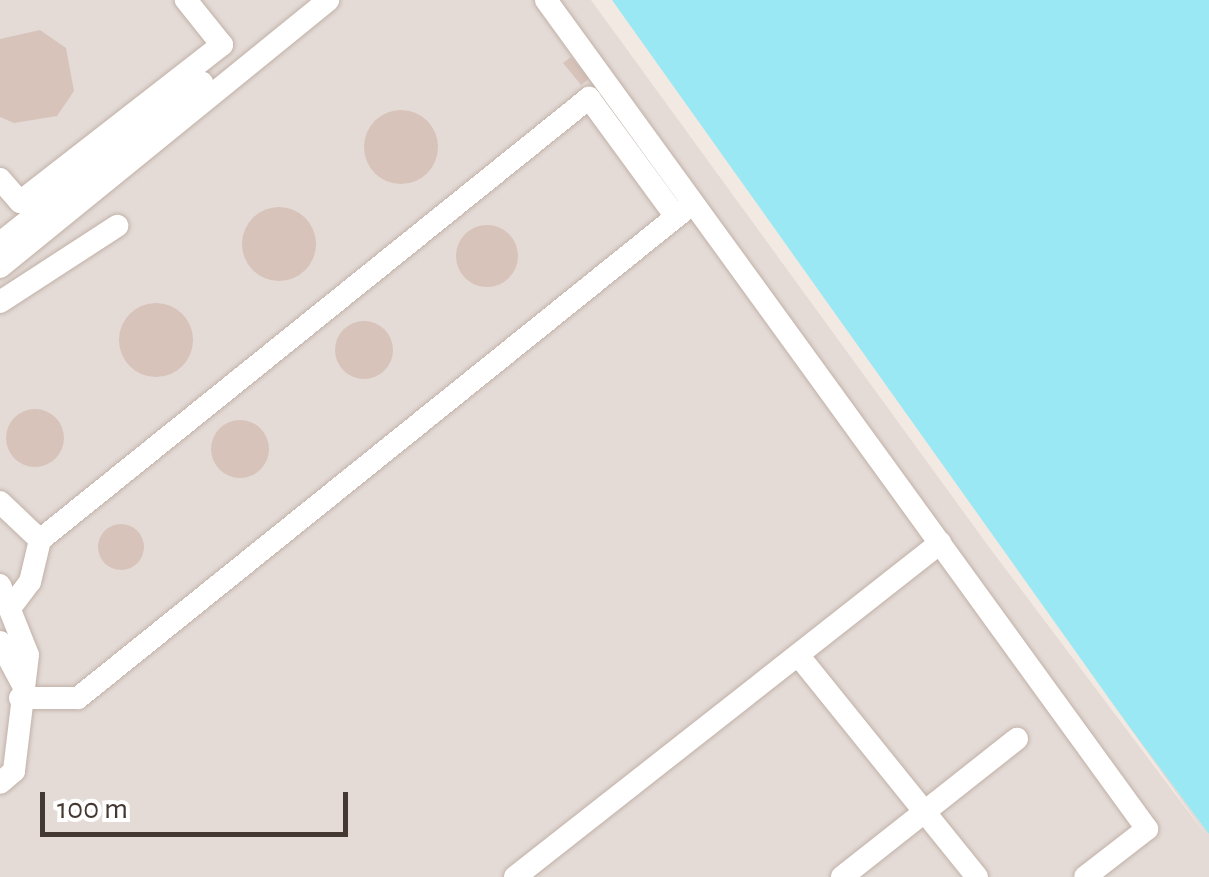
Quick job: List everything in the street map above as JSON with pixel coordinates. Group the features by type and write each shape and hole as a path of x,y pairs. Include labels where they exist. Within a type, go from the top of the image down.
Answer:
{"lane":[{"path":"0,179 20,202 222,46 186,0"},
{"path":"0,243 307,0"},
{"path":"0,267 328,0"},
{"path":"546,0 685,210"},
{"path":"0,783 14,772 6,735 22,692 28,655 7,594 30,582 40,540 590,98 685,210 940,543 1147,828 1085,877"},
{"path":"22,692 78,698 685,210"},
{"path":"0,302 118,226"},
{"path":"0,502 40,540"},
{"path":"515,877 940,543"},
{"path":"0,642 22,692"},
{"path":"798,656 977,877"},
{"path":"842,877 1017,739"}],"shaded area":[{"path":"0,0 596,0 1209,834 1209,877 0,877"}],"water":[{"path":"596,0 1209,0 1209,834 994,544"}],"pier":[{"path":"591,0 612,0 1209,839 989,547"}],"building":[{"path":"40,30 66,48 74,91 57,116 14,123 0,117 0,39"},
{"path":"571,57 589,79 581,85 563,63"},
{"path":"401,110 427,121 438,147 427,173 401,184 375,173 364,147 375,121"},
{"path":"279,207 305,218 316,244 305,270 279,281 253,270 242,244 253,218"},
{"path":"487,225 509,234 518,256 509,278 487,287 465,278 456,256 465,234"},
{"path":"156,303 182,314 193,340 182,366 156,377 130,366 119,340 130,314"},
{"path":"364,321 384,330 393,350 384,370 364,379 344,370 335,350 344,330"},
{"path":"35,409 55,418 64,438 55,458 35,467 15,458 6,438 15,418"},
{"path":"240,420 260,429 269,449 260,469 240,478 220,469 211,449 220,429"},
{"path":"121,524 138,530 144,547 138,564 121,570 104,564 98,547 104,530"}]}
